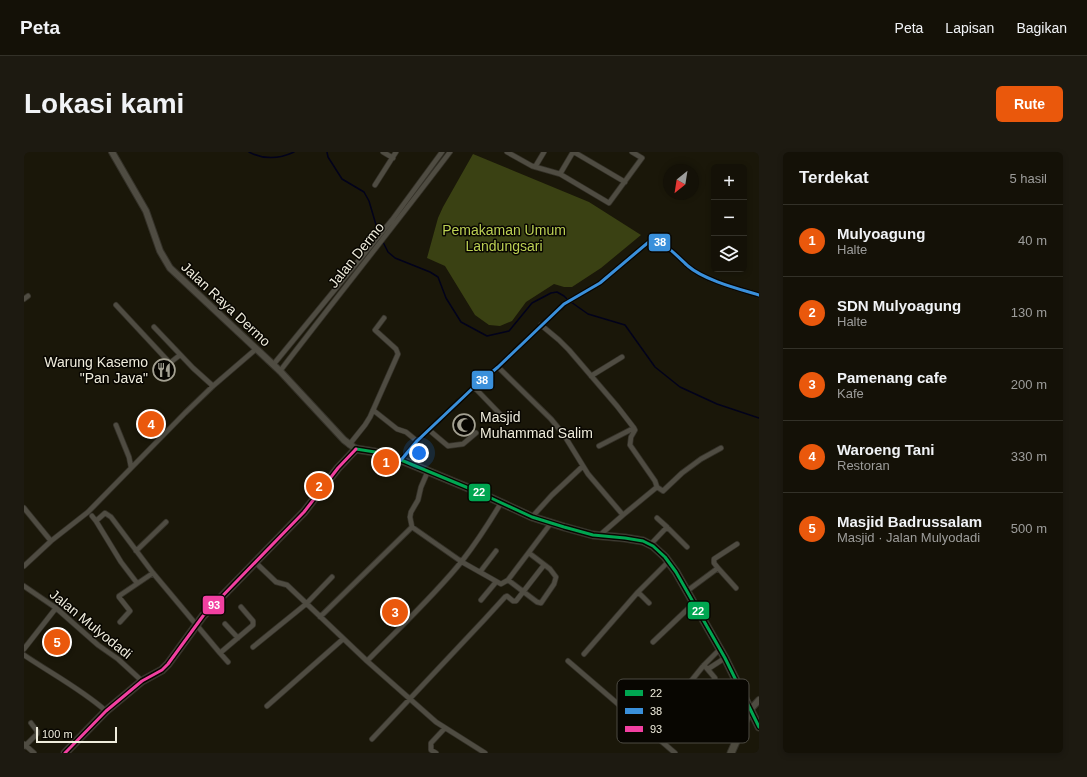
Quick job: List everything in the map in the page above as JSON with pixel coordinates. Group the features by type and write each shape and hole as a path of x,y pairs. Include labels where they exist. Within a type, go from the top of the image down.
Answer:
{"main road":[{"path":"65,753 106,712 142,681 162,670 168,664 196,624 304,512 338,468 356,450 375,452 401,460 532,516 579,532 643,541 651,544 662,553 676,572 725,658 734,679"},
{"path":"750,710 759,727"},
{"path":"731,753 735,743"}],"street":[{"name":"Jalan Raya Dermo","path":"112,152 146,211 160,251 170,268 280,371 349,445 356,450"},
{"path":"383,152 393,158"},
{"path":"375,185 396,152"},
{"path":"394,221 442,152"},
{"name":"Jalan Dermo","path":"280,371 332,298 450,152"},
{"path":"506,152 514,154 535,167 560,174 609,203 642,158 632,152"},
{"path":"535,167 544,152"},
{"path":"560,174 573,152 625,182"},
{"path":"401,460 417,441 564,304 600,283 651,240 655,239 658,241 694,270 723,284 759,295"},
{"path":"273,365 332,298"},
{"path":"116,306 169,362 180,355"},
{"path":"349,445 365,425 398,354 396,349 375,330 384,318"},
{"path":"154,327 180,355 213,386"},
{"path":"540,327 563,344 617,406 634,428 635,430 631,437 630,445 657,486 663,491 688,468 721,448"},
{"path":"24,566 88,512 213,386 256,349"},
{"path":"591,376 622,357"},
{"path":"498,367 560,430 583,466 603,493 623,515"},
{"path":"474,387 500,414"},
{"path":"373,410 397,429 406,432 417,441"},
{"path":"116,425 132,467"},
{"path":"599,446 634,428"},
{"path":"429,430 448,446 463,444 476,433"},
{"path":"532,516 583,466"},
{"path":"428,471 421,487 418,500 411,512 410,517 412,527 462,562 496,582 501,584 508,580 551,523"},
{"path":"600,535 657,486"},
{"path":"366,661 419,610 462,562 501,503"},
{"path":"24,508 51,542"},
{"path":"96,521 104,513 111,517 153,573 228,662"},
{"path":"92,516 121,562 137,583"},
{"path":"657,518 687,547"},
{"path":"136,551 166,522"},
{"path":"320,618 412,527"},
{"path":"651,544 667,527"},
{"path":"736,544 714,559 714,563 736,588"},
{"path":"480,572 496,551"},
{"path":"508,580 537,602 541,603 555,580 555,574 529,553"},
{"path":"255,562 276,582 287,585 366,661 436,722 485,753"},
{"path":"584,654 638,592 670,563"},
{"path":"372,739 506,596 515,602 544,565"},
{"path":"687,591 718,568"},
{"path":"120,622 130,611 119,596 153,573"},
{"path":"253,647 306,604 332,577"},
{"path":"481,600 496,582"},
{"name":"Jalan Mulyodadi","path":"24,586 56,608 98,645 118,659 142,681"},
{"path":"638,592 649,603"},
{"path":"653,642 694,603"},
{"path":"220,653 254,624 241,607"},
{"path":"24,649 56,608"},
{"path":"225,624 238,638"},
{"path":"267,706 343,639"},
{"path":"693,679 704,665 720,649"},
{"path":"24,655 93,700 106,712"},
{"path":"708,669 725,658"},
{"path":"568,662 617,704"},
{"path":"704,665 714,679"},
{"path":"750,710 759,700"},
{"path":"31,723 38,731 37,734 25,746 34,753"},
{"path":"436,753 432,750 431,743 446,728"},
{"path":"663,743 675,753"}],"green space":[{"name":"Pemakaman Umum Landungsari","path":"473,154 589,202 641,235 601,268 572,287 564,287 554,284 526,302 512,321 500,326 489,325 475,315 445,266 427,258 438,218"}],"waterway":[{"path":"249,152 255,155 272,158 294,152"},
{"path":"327,152 328,157 342,179 364,192 369,201 379,235"},
{"path":"383,242 388,252 395,258 430,272 438,277 446,298 461,322 487,336 509,331 532,303 551,293 557,292 568,300"},
{"path":"571,302 588,314 625,325 655,367 680,387 717,404 759,418"}],"transit line":[{"name":"38","path":"401,460 417,441 564,304 600,283 651,240 660,242 688,266 703,276 722,284 759,295"},
{"name":"22","path":"356,449 375,452 401,460 478,492 532,517 593,535 643,541 653,546 665,557 676,572 735,679"},
{"name":"93","path":"65,753 106,711 142,681 162,670 168,664 203,616 304,512 338,468 356,449"},
{"name":"22","path":"749,707 759,727"}],"place":[{"name":"Warung Kasemo \"Pan Java\"","path":"164,370"},
{"name":"Waroeng Tani","path":"151,424"},
{"name":"Masjid Muhammad Salim","path":"464,425"},
{"name":"Mulyoagung","path":"386,462"},
{"name":"SDN Mulyoagung","path":"319,486"},
{"name":"Pamenang cafe","path":"395,612"},
{"name":"Masjid Badrussalam","path":"57,642"}]}
